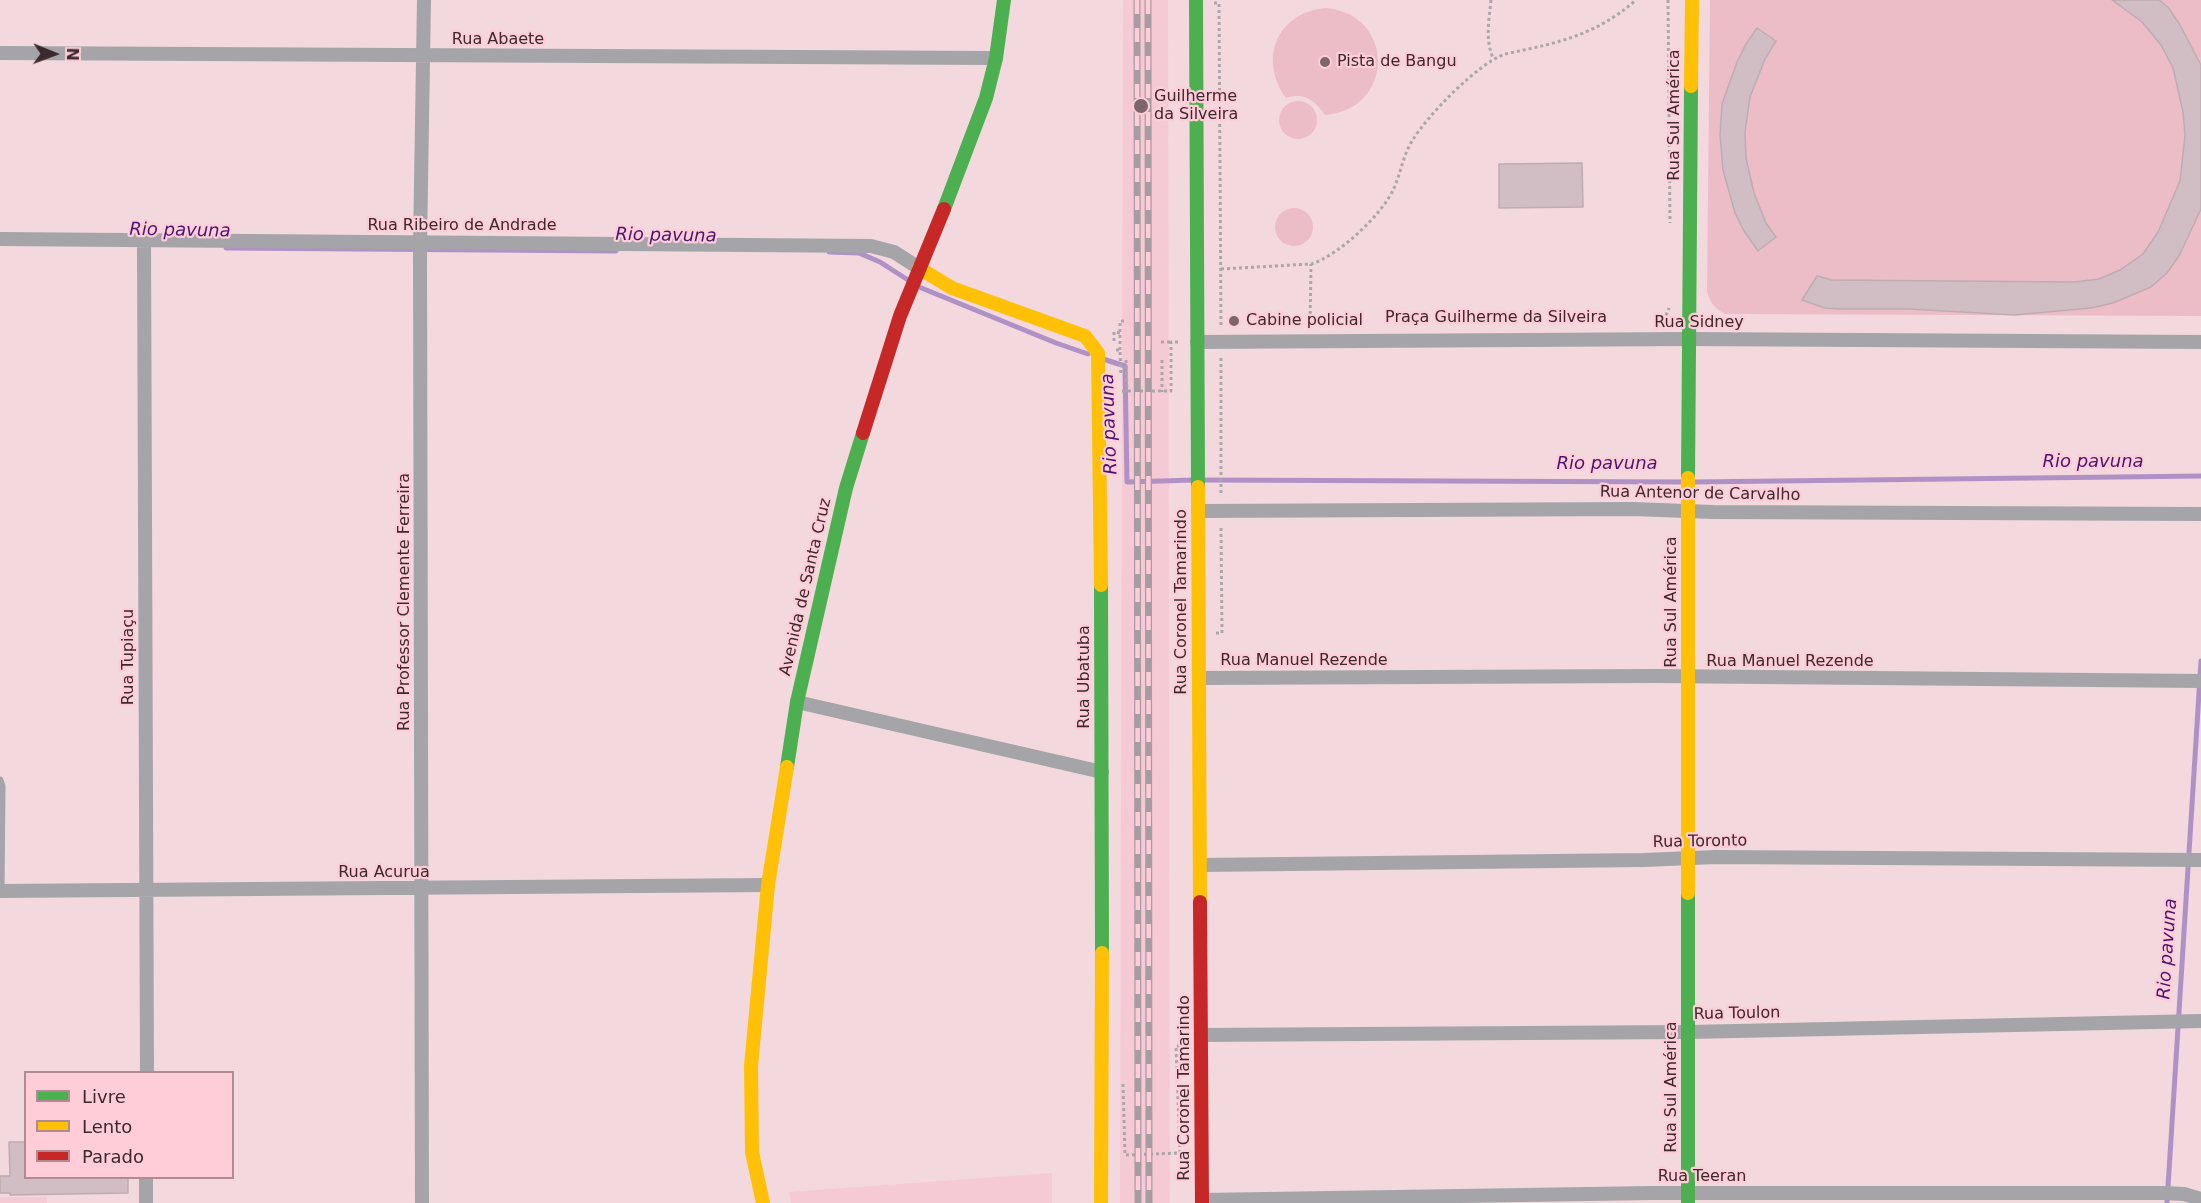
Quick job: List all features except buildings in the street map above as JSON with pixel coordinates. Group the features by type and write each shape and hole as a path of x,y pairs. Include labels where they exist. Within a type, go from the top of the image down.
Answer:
{"main road":[{"name":"Avenida de Santa Cruz","path":"763,1203 752,1152 751,1066 768,885 782,783 797,702 846,488 900,316 961,167 986,99 996,58 1004,0"},
{"name":"Rua Coronel Tamarindo","path":"1196,0 1202,1201"},
{"name":"Rua Sul América","path":"1688,1198 1688,511 1692,0"},
{"name":"Rua Ubatuba","path":"919,268 952,288 1085,336 1098,353 1102,772 1101,1203"}],"street":[{"name":"Rua Professor Clemente Ferreira","path":"422,1203 420,248 424,0"},
{"name":"Rua Abaete","path":"0,53 996,58"},
{"name":"Rua Ribeiro de Andrade","path":"0,239 144,244 420,248 872,246 894,252 919,268"},
{"name":"Rua Tupiaçu","path":"144,244 147,1071"},
{"name":"Rua Sidney","path":"1197,342 1689,339 2201,342"},
{"name":"Rua Antenor de Carvalho","path":"1198,511 1633,509 2201,514"},
{"name":"Rua Manuel Rezende","path":"1199,678 1689,677 2201,681"},
{"path":"797,702 1102,772"},
{"name":"Rua Toronto","path":"1200,865 1727,857 2201,860"},
{"name":"Rua Acurua","path":"0,891 768,885"},
{"name":"Rua Toulon","path":"1201,1035 1689,1032 2201,1021"},
{"path":"146,1179 146,1203"},
{"name":"Rua Teeran","path":"1202,1201 2164,1193 2184,1194 2201,1199"}],"lane":[{"path":"0,780 2,786 0,891"}],"path":[{"path":"1215,0 1216,270 1218,313 1228,326"},
{"path":"1491,0 1488,46 1493,58"},
{"path":"1216,270 1319,262 1357,234 1387,202 1395,187 1404,156 1422,127 1455,92 1493,58 1580,36 1600,26 1636,0"},
{"path":"1668,0 1670,232"},
{"path":"1310,341 1311,264"},
{"path":"1652,327 1665,318 1670,302"},
{"path":"1120,350 1120,321 1126,321"},
{"path":"1161,342 1171,342"},
{"path":"1126,360 1127,392"},
{"path":"1162,360 1162,392"},
{"path":"1122,392 1171,391 1171,361"},
{"path":"1125,1155 1180,1153"}],"shaded area":[{"path":"1123,0 1168,0 1170,1203 1120,1203"},
{"path":"1710,0 2201,0 2201,316 1725,314 1721,312 1713,305 1707,291"},
{"name":"Pista de Bangu","path":"1326,8 1349,14 1365,27 1375,43 1378,62 1375,81 1365,97 1348,109 1325,115 1309,99 1299,96 1286,98 1278,83 1273,53 1284,28 1295,18 1309,11"},
{"path":"1298,101 1312,106 1317,120 1312,134 1298,139 1284,134 1279,120 1284,106"},
{"path":"1294,208 1308,213 1313,227 1308,241 1294,246 1280,241 1275,227 1280,213"},
{"path":"1052,1173 1052,1203 791,1203 789,1192"},
{"path":"0,1197 47,1197 47,1203 0,1203"}],"waterway":[{"name":"Rio pavuna","path":"226,248 616,251"},
{"name":"Rio pavuna","path":"829,252 859,253 880,262 908,280"},
{"name":"Rio pavuna","path":"919,287 1088,354"},
{"name":"Rio pavuna","path":"1103,359 1125,366 1127,482 1194,480"},
{"name":"Rio pavuna","path":"1693,482 2201,476"},
{"name":"Rio pavuna","path":"1204,480 1683,482"},
{"name":"Rio pavuna","path":"2167,1203 2201,661"}],"railway":[{"path":"1137,0 1138,1203"},
{"path":"1148,0 1149,1203"}],"traffic: fast":[{"path":"944,209 986,98 996,58 1004,0"},
{"path":"1196,0 1198,487"},
{"path":"1688,478 1691,86"},
{"path":"787,767 797,702 846,488 863,433"},
{"path":"1101,585 1102,953"},
{"path":"1688,893 1688,1203"}],"traffic: slow":[{"path":"1691,86 1692,0"},
{"path":"919,268 952,288 1085,336 1098,353 1101,585"},
{"path":"1688,478 1688,893"},
{"path":"1198,487 1200,902"},
{"path":"763,1203 752,1152 751,1066 768,885 787,767"},
{"path":"1101,1203 1102,953"}],"traffic: jam":[{"path":"863,433 900,316 944,209"},
{"path":"1200,902 1202,1203"}],"place":[{"name":"Pista de Bangu","path":"1325,62"},
{"name":"Guilherme da Silveira","path":"1141,106"},
{"name":"Cabine policial","path":"1234,321"}]}
